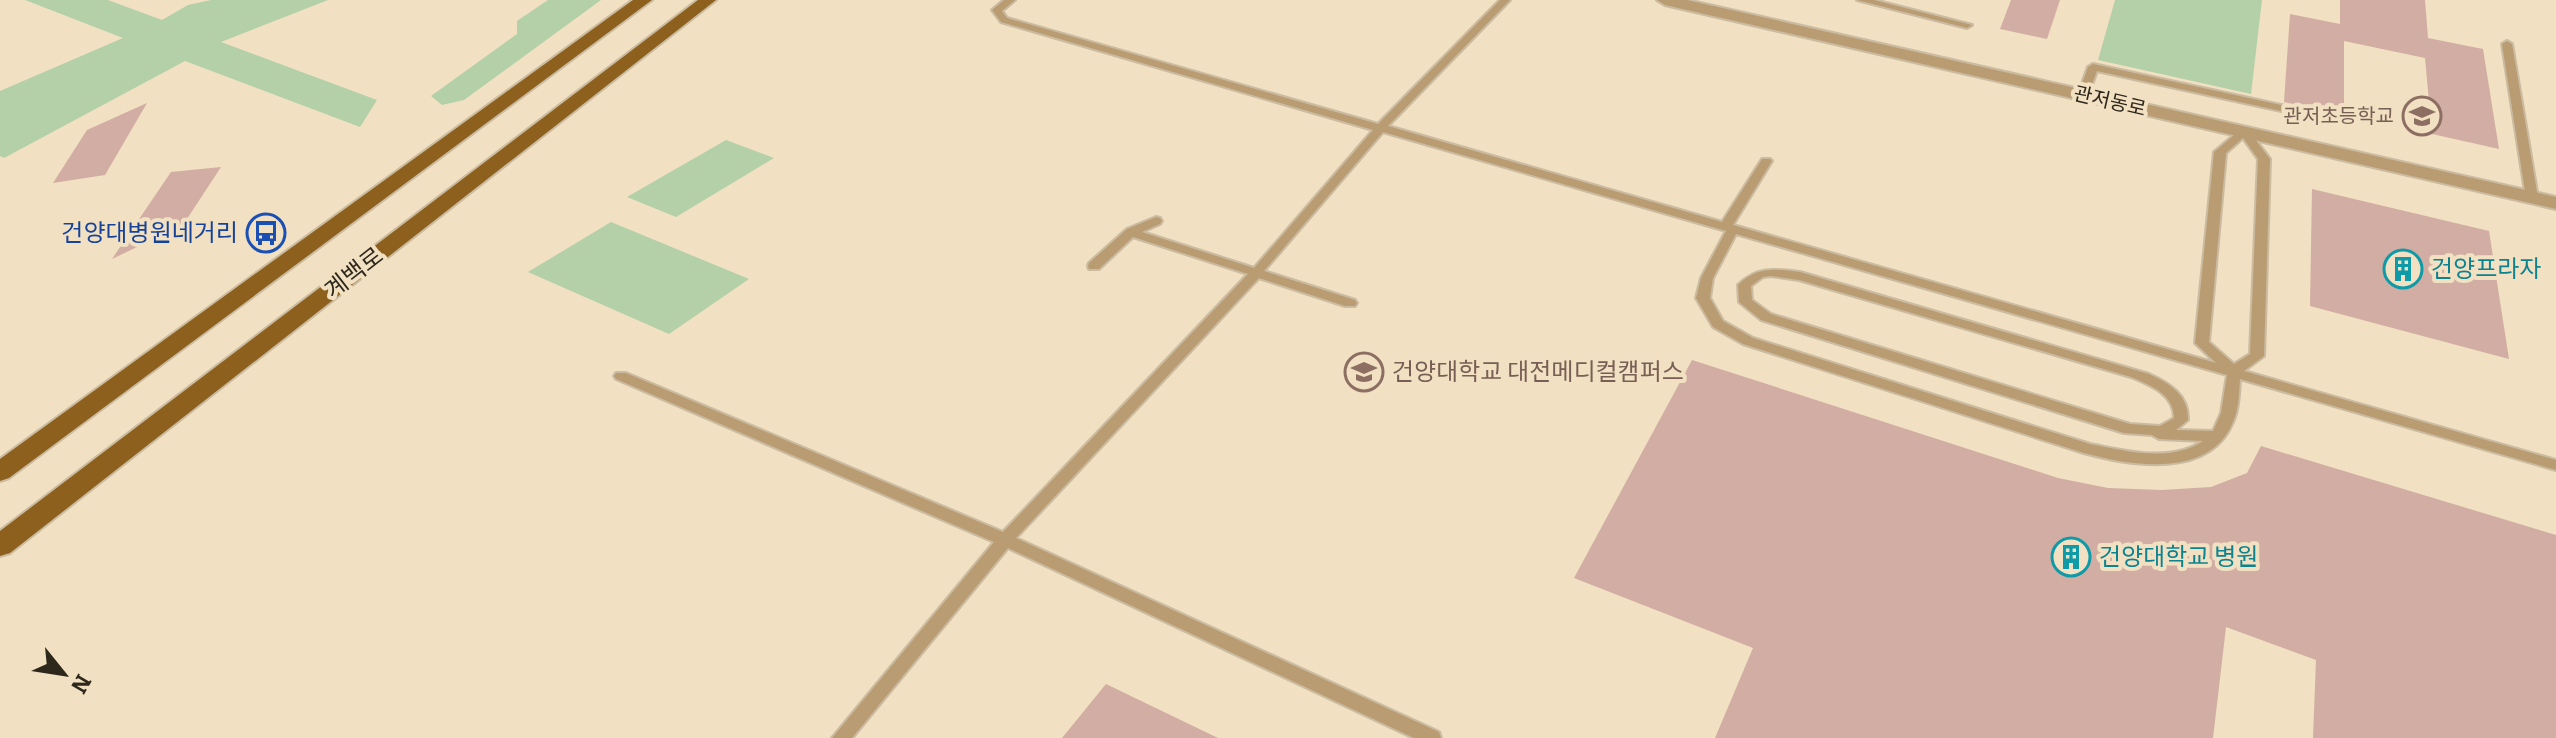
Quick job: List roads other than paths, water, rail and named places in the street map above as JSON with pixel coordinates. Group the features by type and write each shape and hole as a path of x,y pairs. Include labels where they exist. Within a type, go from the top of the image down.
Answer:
{"main road":[{"name":"계백로","path":"0,472 644,0"},
{"name":"계백로","path":"0,546 708,0"}],"street":[{"name":"관저동로","path":"1665,0 1691,3 2556,203"}],"lane":[{"path":"1010,0 997,10 1004,20 2556,465"},
{"path":"841,738 1005,540 1255,274 1380,129 1505,0"},
{"path":"1862,0 1967,25"},
{"path":"2507,44 2532,198"},
{"path":"2083,95 2093,67 2332,119"},
{"path":"1766,161 1729,228 1707,278 1703,298 1718,324 1748,341 2089,449 2135,458 2178,457 2207,449 2225,424 2234,371 2257,356 2264,159 2244,132 2220,152 2202,343 2234,371"},
{"path":"1094,266 1131,232 1156,221"},
{"path":"1131,232 1350,303"},
{"path":"2135,458 2176,437 2182,411 2178,401 2167,390 2136,374 1800,276 1771,272 1759,274 1744,285 1746,302 1766,317 2146,431 2176,437 2217,436"},
{"path":"621,376 1005,540 1432,738"},
{"path":"2146,431 2162,431 2181,420"}],"place":[{"name":"관저초등학교","path":"2422,116"},
{"name":"건양대병원네거리","path":"266,233"},
{"name":"건양프라자","path":"2403,269"},
{"name":"건양대학교 대전메디컬캠퍼스","path":"1364,372"},
{"name":"건양대학교 병원","path":"2071,557"}]}
